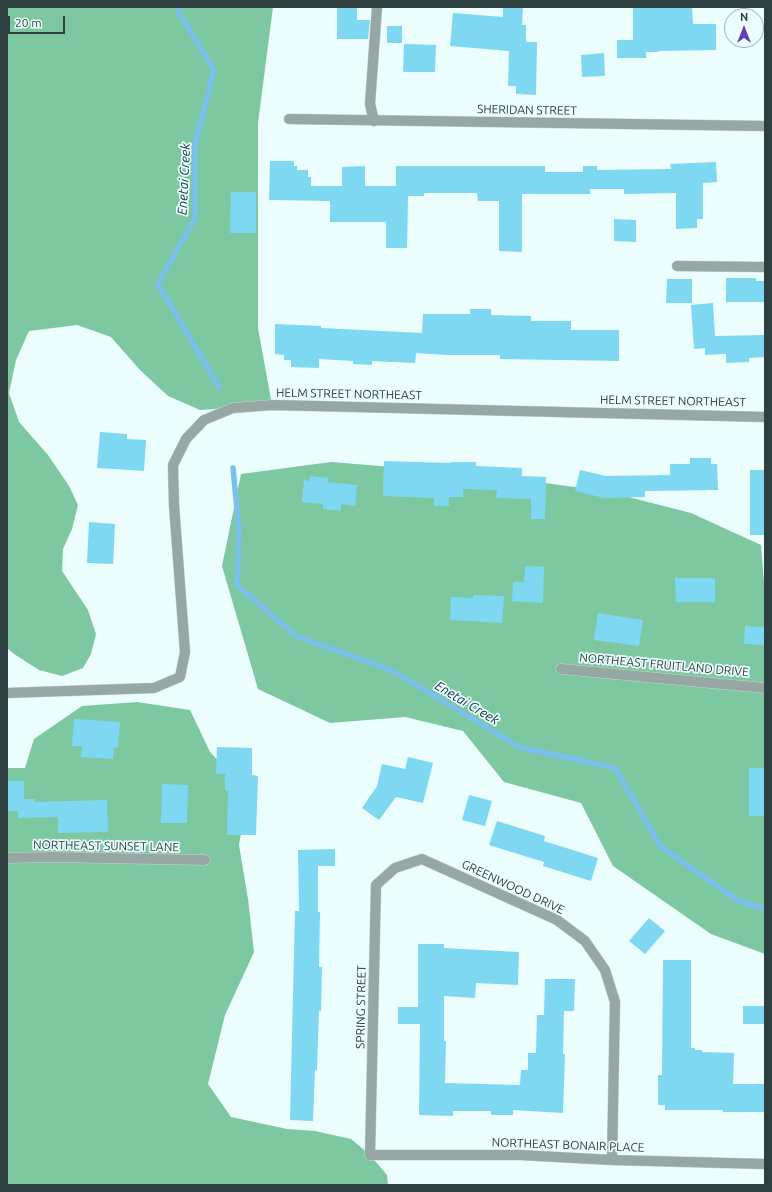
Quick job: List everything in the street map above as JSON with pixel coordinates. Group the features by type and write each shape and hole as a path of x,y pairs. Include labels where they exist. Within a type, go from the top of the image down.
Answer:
{"street":[{"path":"374,121 370,104 377,7"},
{"name":"SHERIDAN STREET","path":"289,120 765,126"},
{"path":"678,266 765,267"},
{"name":"HELM STREET NORTHEAST","path":"7,693 154,688 180,678 186,652 174,505 173,465 186,439 204,420 232,408 272,405 765,417"},
{"name":"NORTHEAST FRUITLAND DRIVE","path":"561,669 765,688"},
{"name":"NORTHEAST SUNSET LANE","path":"7,858 53,857 205,860"},
{"name":"GREENWOOD DRIVE","path":"395,868 422,859 557,920 585,941 605,970 615,1002 612,1160"},
{"name":"SPRING STREET","path":"370,1155 376,885 395,868"},
{"name":"NORTHEAST BONAIR PLACE","path":"370,1155 520,1155 612,1160 765,1164"}],"green space":[{"path":"7,7 273,7 258,123 258,328 272,405 200,410 168,396 140,370 111,337 77,325 29,331 16,360 9,393 19,422 48,455 69,486 78,505 72,529 63,549 62,571 88,610 96,634 91,654 83,668 62,676 39,670 7,648"},
{"path":"331,462 477,474 605,491 691,513 761,545 765,594 765,954 711,934 613,866 581,803 504,782 463,731 405,717 330,723 258,689 222,566 241,474"},
{"path":"137,702 190,710 210,752 248,792 239,845 248,899 254,952 225,1015 208,1084 231,1117 287,1129 315,1131 351,1139 370,1155 387,1175 388,1185 7,1185 7,768 25,768 34,739 82,706"}],"building":[{"path":"337,7 357,7 357,20 370,20 368,39 337,39"},
{"path":"503,7 523,7 522,25 526,25 526,42 537,42 536,95 516,94 516,86 508,86 509,51 450,46 453,13 503,17"},
{"path":"633,7 692,7 693,24 716,24 716,50 658,51 646,52 646,58 617,58 617,40 633,40"},
{"path":"387,26 402,26 402,43 387,43"},
{"path":"404,44 436,45 435,72 403,72"},
{"path":"604,53 605,76 582,77 581,55"},
{"path":"270,161 294,161 294,166 297,166 297,170 308,170 308,177 311,177 311,186 342,186 342,167 365,166 365,186 396,186 396,166 545,166 545,172 583,172 583,166 597,166 597,170 671,169 670,164 716,162 717,182 703,183 703,219 697,219 697,228 676,229 676,193 624,194 624,189 590,189 590,194 522,194 522,252 499,251 499,201 478,201 477,193 424,193 424,196 408,196 407,248 386,248 386,222 330,222 330,201 269,200"},
{"path":"231,192 256,192 256,233 230,233"},
{"path":"614,219 636,220 636,242 614,241"},
{"path":"726,278 756,278 756,281 765,281 765,302 726,302"},
{"path":"667,279 692,279 692,303 666,303"},
{"path":"713,303 715,336 765,335 765,357 749,358 749,362 726,363 726,354 705,355 705,348 694,349 691,305"},
{"path":"470,309 491,309 491,315 531,316 531,321 571,321 571,330 619,330 619,361 500,359 500,355 445,355 416,353 415,363 372,361 372,365 353,364 353,361 319,359 319,368 291,367 291,360 284,360 284,355 275,354 275,324 422,333 423,314 470,314"},
{"path":"100,432 127,434 127,439 146,440 144,471 97,468"},
{"path":"690,458 711,458 711,464 717,464 718,490 645,491 645,497 604,498 575,491 580,470 606,476 670,475 670,464 690,464"},
{"path":"384,461 451,463 476,462 476,466 522,468 522,476 546,477 545,519 531,519 531,499 496,498 497,490 463,489 463,497 449,497 449,506 434,506 434,498 383,496"},
{"path":"750,470 765,470 765,535 750,535"},
{"path":"310,476 328,478 328,482 357,485 355,506 341,504 341,511 323,509 323,504 302,502 304,480 309,481"},
{"path":"89,522 115,524 113,564 87,563"},
{"path":"525,566 544,567 543,603 512,601 513,582 524,582"},
{"path":"675,578 715,578 715,602 676,602"},
{"path":"473,595 504,596 502,623 450,620 451,597 473,598"},
{"path":"598,613 643,620 639,646 594,640"},
{"path":"745,626 765,627 765,645 744,644"},
{"path":"74,719 120,722 118,748 114,747 113,759 81,757 82,746 72,746"},
{"path":"217,747 252,748 252,775 258,776 256,835 227,835 228,791 225,791 225,774 216,774"},
{"path":"408,757 433,763 423,803 396,797 379,820 362,808 377,786 382,764 405,769"},
{"path":"749,768 765,768 765,816 749,816"},
{"path":"7,781 24,781 24,799 35,799 35,802 107,800 108,832 58,833 58,817 18,818 18,811 7,811"},
{"path":"162,784 188,785 187,823 161,823"},
{"path":"469,795 492,801 485,826 462,820"},
{"path":"497,821 545,836 544,841 598,858 591,881 543,866 544,862 489,845"},
{"path":"335,849 335,866 318,866 318,912 320,912 319,967 322,967 321,1011 319,1011 317,1070 315,1070 313,1121 290,1120 295,911 299,911 298,850"},
{"path":"649,918 665,931 645,954 629,941"},
{"path":"418,944 444,944 444,948 519,952 518,985 476,983 475,998 444,996 444,1041 446,1041 445,1083 520,1085 521,1070 528,1070 528,1053 536,1053 537,1015 544,1015 545,979 575,979 574,1011 564,1011 563,1054 565,1054 563,1113 513,1110 513,1115 491,1115 491,1111 453,1111 453,1116 419,1115 420,1024 398,1024 398,1007 418,1007"},
{"path":"663,960 691,960 691,1048 695,1048 695,1050 702,1050 702,1052 734,1053 733,1084 765,1084 765,1112 665,1110 665,1105 658,1105 658,1075 662,1075"},
{"path":"743,1006 765,1006 765,1024 743,1024"}],"waterway":[{"name":"Enetai Creek","path":"178,7 178,11 214,70 195,144 195,218 158,284 219,387"},
{"name":"Enetai Creek","path":"233,468 239,531 237,585 296,636 393,671 519,747 615,768 661,847 739,901 765,909"}]}
